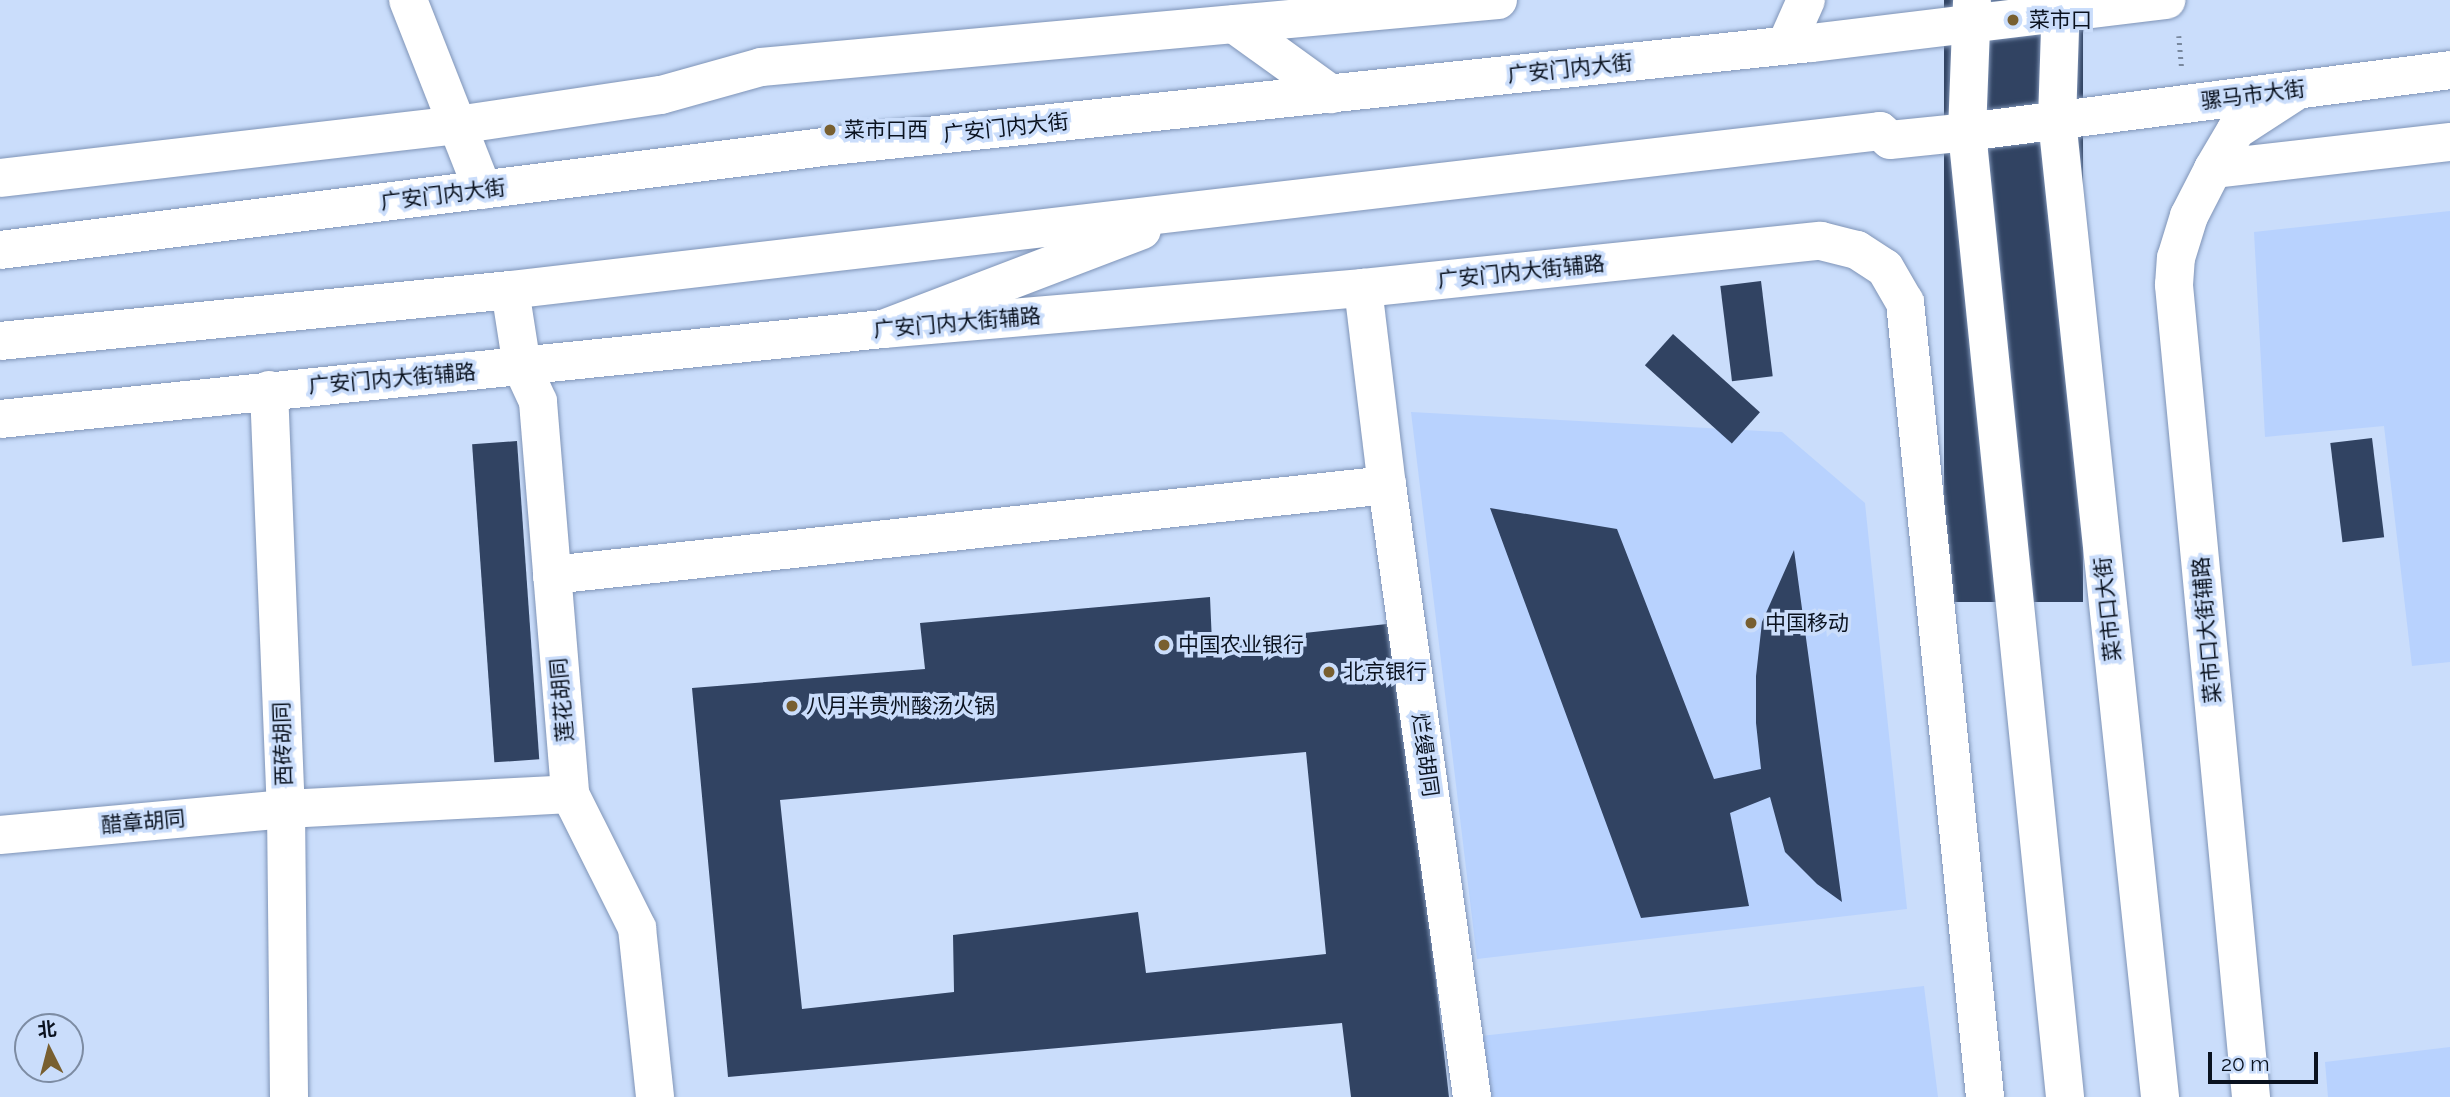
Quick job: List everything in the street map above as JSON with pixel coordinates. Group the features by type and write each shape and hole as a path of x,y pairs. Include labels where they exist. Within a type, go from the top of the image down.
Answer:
{"main road":[{"path":"408,0 483,190"},
{"path":"0,178 457,125 662,94 761,67 1498,0"},
{"path":"1786,46 1806,0"},
{"path":"2061,6 2166,0"},
{"name":"广安门内大街","path":"0,250 832,146 1786,46 1972,13 2061,6"},
{"name":"菜市口大街","path":"2061,6 2057,120 2160,1097"},
{"path":"1972,13 1967,132 2065,1097"},
{"path":"1234,24 1331,94"},
{"name":"骡马市大街","path":"1967,132 2450,70"},
{"name":"菜市口大街辅路","path":"2251,1097 2174,285 2176,258 2189,216 2236,130 2299,89"},
{"path":"0,341 510,290 1880,131 1890,140 1967,132"},
{"path":"2213,169 2450,142"},
{"path":"883,329 1198,209"},
{"name":"广安门内大街辅路","path":"0,419 883,329 1363,288 1821,241 1857,250 1885,268 1905,302 1985,1097"},
{"name":"烂缦胡同","path":"1363,288 1387,485 1472,1097"},
{"name":"莲花胡同","path":"510,290 522,367 538,402 570,793 638,928 655,1097"},
{"name":"西砖胡同","path":"269,390 286,809 289,1097"},
{"path":"552,575 1387,485"},
{"name":"醋章胡同","path":"0,835 286,809 570,793"}],"shaded area":[{"path":"2450,211 2450,662 2412,666 2384,426 2265,437 2254,232"},
{"path":"1411,412 1782,432 1865,503 1907,909 1477,959"},
{"path":"1924,986 1938,1097 1489,1097 1481,1036"},
{"path":"2450,1047 2450,1097 2328,1097 2325,1062"}],"building":[{"path":"1944,0 2083,0 2083,602 1944,602"},
{"path":"1761,281 1773,376 1732,381 1720,286"},
{"path":"1673,334 1760,412 1732,444 1645,365"},
{"path":"2372,438 2384,537 2342,542 2330,443"},
{"path":"517,441 539,759 494,762 472,444"},
{"path":"1490,508 1617,529 1714,779 1761,769 1756,723 1756,676 1762,622 1794,550 1842,902 1817,884 1785,852 1770,797 1730,813 1749,906 1641,918"},
{"path":"1210,597 1212,643 1396,623 1449,1097 1351,1097 1342,1023 728,1077 692,688 925,669 920,623","holes":["1306,752 1326,954 1146,973 1138,912 953,935 954,992 802,1009 780,800"]}],"place":[{"name":"菜市口","path":"2013,20"},
{"name":"菜市口西","path":"830,130"},
{"name":"中国移动","path":"1751,623"},
{"name":"中国农业银行","path":"1164,645"},
{"name":"北京银行","path":"1329,672"},
{"name":"八月半贵州酸汤火锅","path":"792,706"}]}
